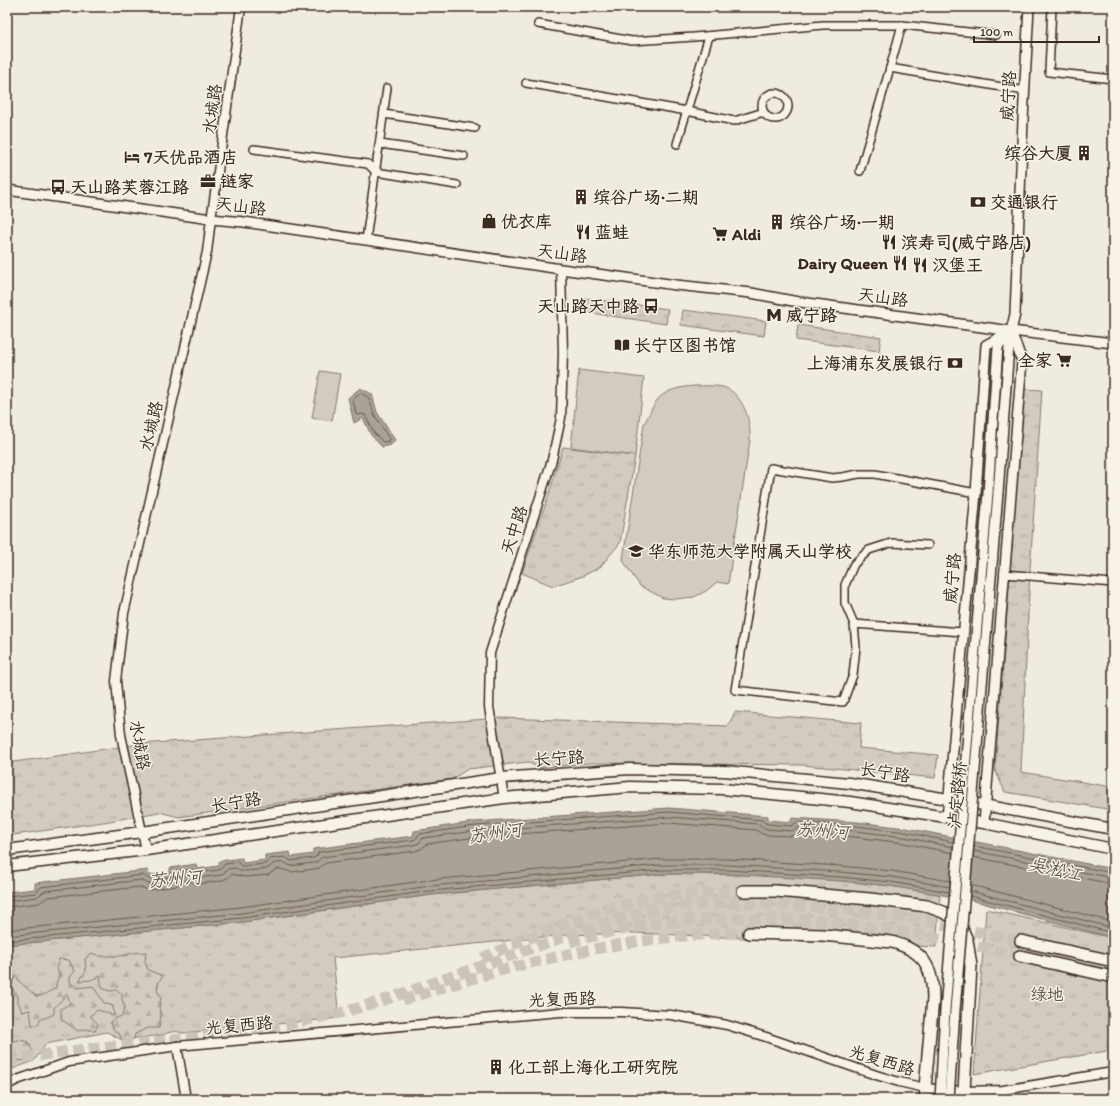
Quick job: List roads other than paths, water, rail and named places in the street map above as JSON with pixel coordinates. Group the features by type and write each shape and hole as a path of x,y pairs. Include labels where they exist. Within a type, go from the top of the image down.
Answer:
{"highway":[{"path":"743,891 776,891 870,899 927,906 952,917 961,927 967,940 971,966 964,1095"},
{"path":"749,933 823,935 880,940 902,945 918,955 929,969 933,985 931,1028 924,1093"},
{"path":"1021,941 1113,961"},
{"path":"1020,956 1113,977"}],"main road":[{"name":"威宁路","path":"998,493 1011,331 1015,314 1029,7"},
{"name":"天山路","path":"7,190 210,219 244,222 561,270 751,293 800,302 1011,331 1113,343"},
{"name":"威宁路","path":"948,818 976,493 986,345 1011,331"},
{"name":"威宁路","path":"988,493 998,347 1011,331"},
{"path":"984,823 1022,361 1011,331"},
{"name":"泸定路桥","path":"940,1099 940,1074 945,1010 988,493"},
{"name":"泸定路桥","path":"949,1099 955,1002 998,493"},
{"name":"长宁路","path":"7,850 142,832 501,778 630,769 724,771 849,783 986,805 1113,829"},
{"name":"长宁路","path":"7,866 146,850 504,798 630,787 723,789 850,802 984,823 1113,849"}],"street":[{"name":"水城路","path":"146,850 121,735 116,681 124,613 207,252 210,219 214,200 241,7"},
{"path":"1052,7 1049,72 1113,79"},
{"path":"538,24 632,41 709,36 823,24 902,25 996,35"},
{"path":"860,171 902,25"},
{"path":"677,144 709,36"},
{"path":"890,68 1025,91"},
{"path":"526,83 687,111 734,121 764,112"},
{"path":"366,240 387,88"},
{"path":"384,114 475,128"},
{"path":"380,144 464,156"},
{"path":"254,149 368,164 376,172 458,185"},
{"name":"天中路","path":"504,798 489,708 490,653 552,460 561,418 563,346 561,270"},
{"path":"928,545 891,543 869,550 854,564 845,585 845,603 854,624 856,647 853,675 843,702 736,690 771,468 832,478 859,474 875,474 976,493"},
{"path":"1004,574 1113,583"},
{"path":"854,624 963,632"},
{"name":"光复西路","path":"7,1085 17,1080 69,1062 177,1046 560,1012 621,1012 671,1015 727,1025 899,1082 924,1093 964,1095 1113,1072"},
{"path":"177,1046 186,1099"}],"water":[{"path":"360,388 372,394 377,412 395,440 391,445 382,447 371,435 363,418 354,423 348,398"},
{"path":"669,808 768,816 768,820 791,822 792,818 857,822 906,828 1113,869 1113,938 971,900 890,886 840,881 728,874 662,874 431,895 243,922 7,945 7,892 35,889 35,883 148,870 149,875 170,873 170,868 196,864 197,869 219,866 219,861 242,858 243,863 265,860 265,855 290,852 291,857 313,854 313,849 413,836 414,831 474,822"}],"tunnel":[{"path":"482,958 597,912 627,904 652,898 675,895 743,891"},
{"path":"7,1060 91,1048 241,1032 294,1023 348,1011 393,997 601,924 640,913 676,906 737,903 825,907 916,919 1021,941"},
{"path":"570,942 614,931 652,924 737,918 826,921 914,933 1020,956"},
{"path":"403,1000 503,970 563,955 656,939 749,933"}],"place":[{"name":"缤谷大厦","path":"1084,153"},
{"name":"7天优品酒店","path":"132,157"},
{"name":"链家","path":"208,181"},
{"name":"天山路芙蓉江路","path":"58,187"},
{"name":"缤谷广场·二期","path":"581,197"},
{"name":"交通银行","path":"978,202"},
{"name":"优衣库","path":"489,221"},
{"name":"缤谷广场·一期","path":"777,222"},
{"name":"蓝蛙","path":"583,232"},
{"name":"Aldi","path":"720,234"},
{"name":"滨寿司(威宁路店)","path":"889,242"},
{"name":"Dairy Queen","path":"900,263"},
{"name":"汉堡王","path":"920,265"},
{"name":"天山路天中路","path":"651,306"},
{"name":"威宁路","path":"774,315"},
{"name":"长宁区图书馆","path":"622,345"},
{"name":"全家","path":"1064,360"},
{"name":"上海浦东发展银行","path":"955,363"},
{"name":"华东师范大学附属天山学校","path":"636,551"},
{"name":"化工部上海化工研究院","path":"496,1067"}],"water label":[{"name":"苏州河","path":"822,831"},
{"name":"苏州河","path":"495,833"},
{"name":"吴淞江","path":"1055,869"},
{"name":"苏州河","path":"175,879"}],"park label":[{"name":"绿地","path":"1047,994"}]}
